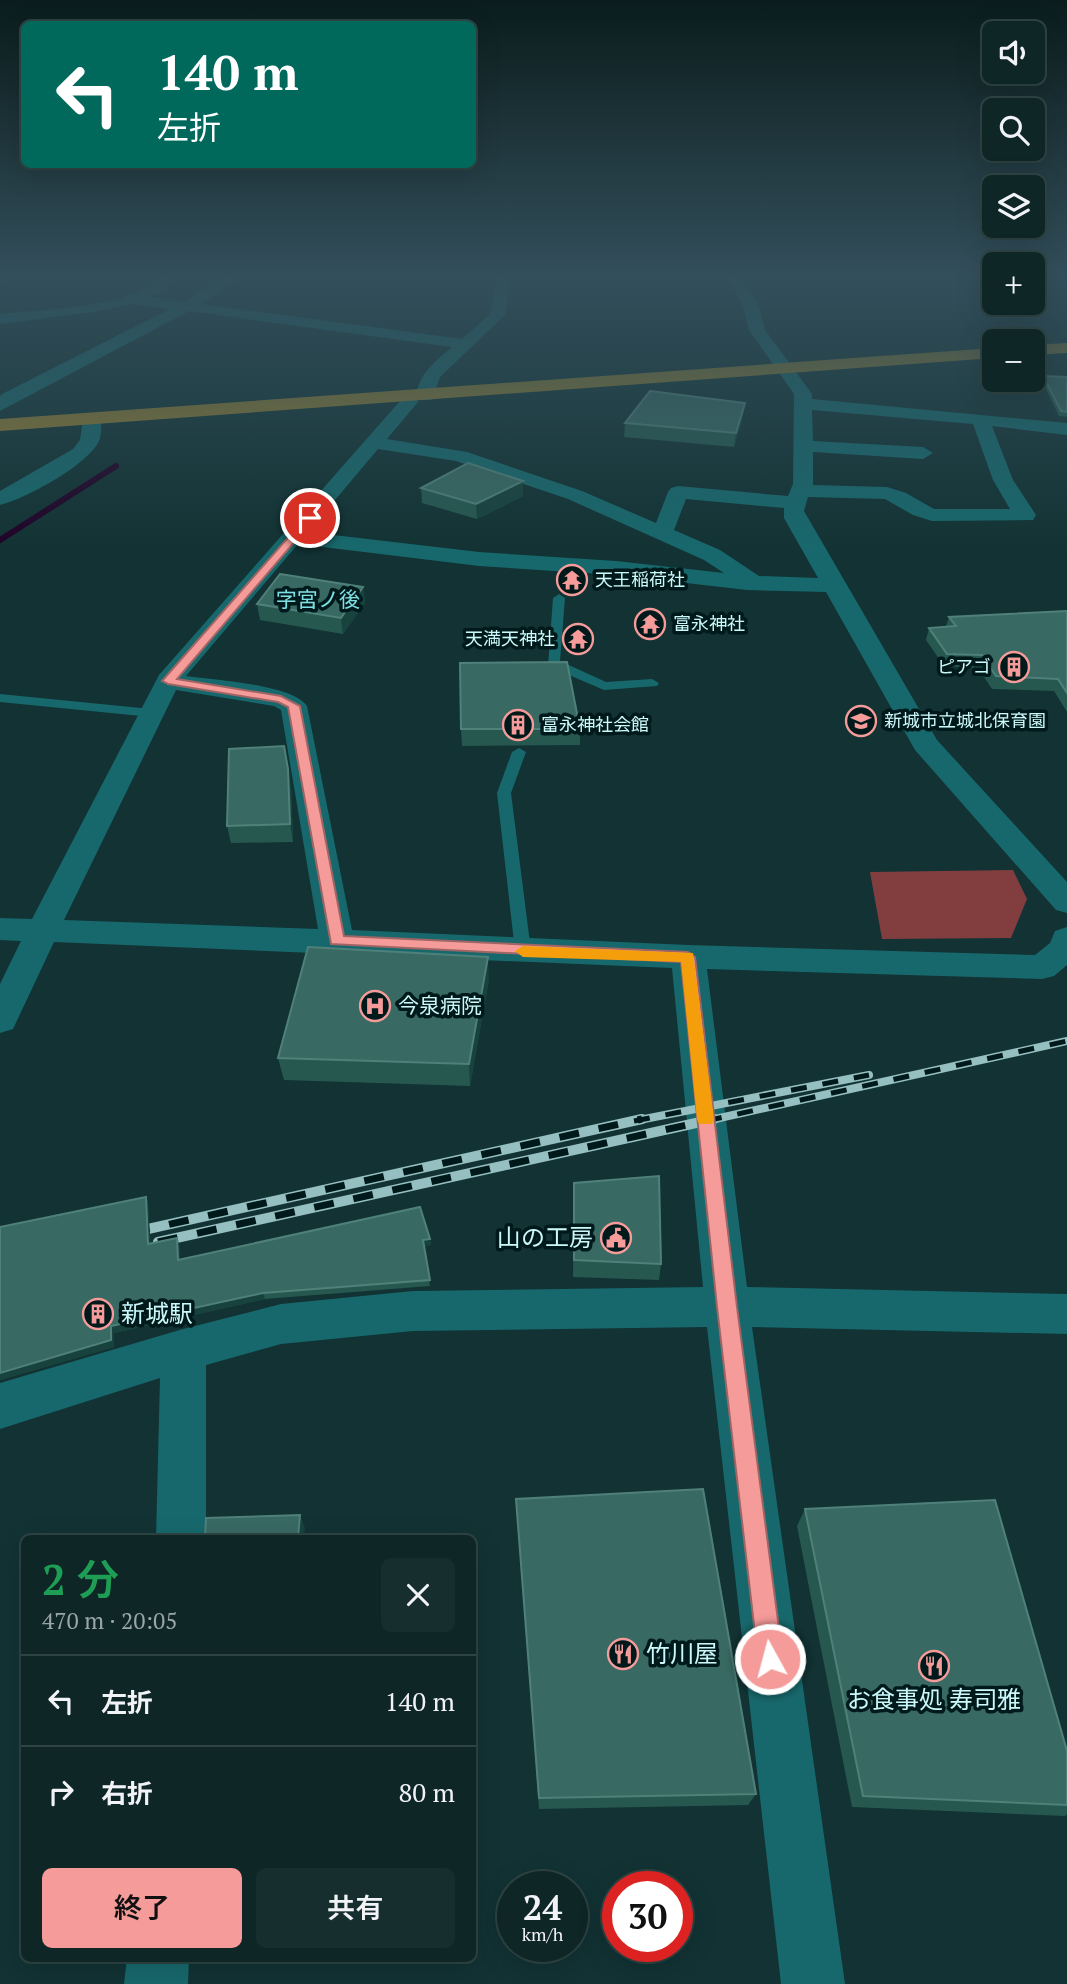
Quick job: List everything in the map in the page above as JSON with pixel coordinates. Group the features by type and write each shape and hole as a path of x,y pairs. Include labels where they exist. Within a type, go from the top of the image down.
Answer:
{"highway":[{"path":"0,425 802,367"}],"street":[{"path":"0,406 10,397 69,367"},
{"path":"0,1020 168,681 409,402 424,391 428,379 441,367"},
{"path":"782,368 799,386 804,404 799,497 793,511 795,518 925,744 1067,902"},
{"path":"804,404 1067,429"},
{"path":"0,499 75,456 87,445 92,435 92,419"},
{"path":"660,530 666,526 678,492 799,497 887,493 899,496 921,512 932,515 1025,515 1003,480 980,419"},
{"path":"375,443 478,461 510,475 575,495 712,555 754,583"},
{"path":"803,446 923,453"},
{"path":"294,537 479,559 616,568 754,583 834,584"},
{"path":"168,681 281,699 294,706 337,941"},
{"path":"0,929 337,941 523,951 1042,967 1067,945"},
{"path":"688,957 727,1307 813,1984"},
{"path":"0,1406 183,1350 281,1324 413,1311 727,1307 1067,1314"},
{"path":"181,1535 183,1350"},
{"path":"156,1984 158,1962"}],"lane":[{"path":"559,598 553,663 604,686 652,683"},
{"path":"0,698 151,713"},
{"path":"519,752 504,793 523,951"}],"shaded area":[{"path":"1013,870 1027,899 1011,938 882,939 870,872"}],"building":[{"path":"1045,376 1067,377 1067,412 1061,411"},
{"path":"650,391 745,403 736,433 625,423"},
{"path":"468,463 523,481 476,504 421,488"},
{"path":"280,574 363,587 341,618 257,604"},
{"name":"ピアゴ","path":"1067,611 1067,693 1058,679 996,676 982,655 947,654 929,628 956,626 949,617"},
{"name":"富永神社会館","path":"567,662 580,729 461,729 460,663"},
{"path":"284,746 288,769 290,824 227,826 229,749"},
{"path":"308,947 488,957 469,1064 278,1058"},
{"name":"山の工房","path":"659,1176 661,1264 574,1260 574,1183"},
{"path":"146,1197 148,1244 177,1238 178,1260 420,1207 430,1239 423,1240 430,1280 263,1293 111,1326 111,1340 0,1373 0,1227"},
{"path":"703,1489 756,1794 539,1798 516,1499"},
{"path":"995,1500 1067,1751 1067,1805 863,1796 805,1509"},
{"path":"300,1515 298,1535 205,1535 206,1518"}],"waterway":[{"path":"0,540 116,466"}],"railway":[{"path":"706,1121 1067,1041"},
{"path":"634,1121 869,1075"},
{"path":"130,1233 642,1119"},
{"path":"158,1242 714,1119"}],"slow traffic":[{"path":"523,951 688,957 706,1119"}],"place":[{"name":"天王稲荷社","path":"572,580"},
{"name":"富永神社","path":"650,624"},
{"name":"天満天神社","path":"578,639"},
{"name":"ピアゴ","path":"1014,667"},
{"name":"新城市立城北保育園","path":"861,721"},
{"name":"富永神社会館","path":"518,725"},
{"name":"今泉病院","path":"375,1006"},
{"name":"山の工房","path":"616,1238"},
{"name":"新城駅","path":"98,1314"},
{"name":"竹川屋","path":"623,1654"},
{"name":"お食事処 寿司雅","path":"934,1666"}],"district":[{"name":"字宮ノ後","path":"318,600"}],"route":[{"path":"310,518 168,681 281,699 294,706 337,941 688,957 770,1659"}]}
